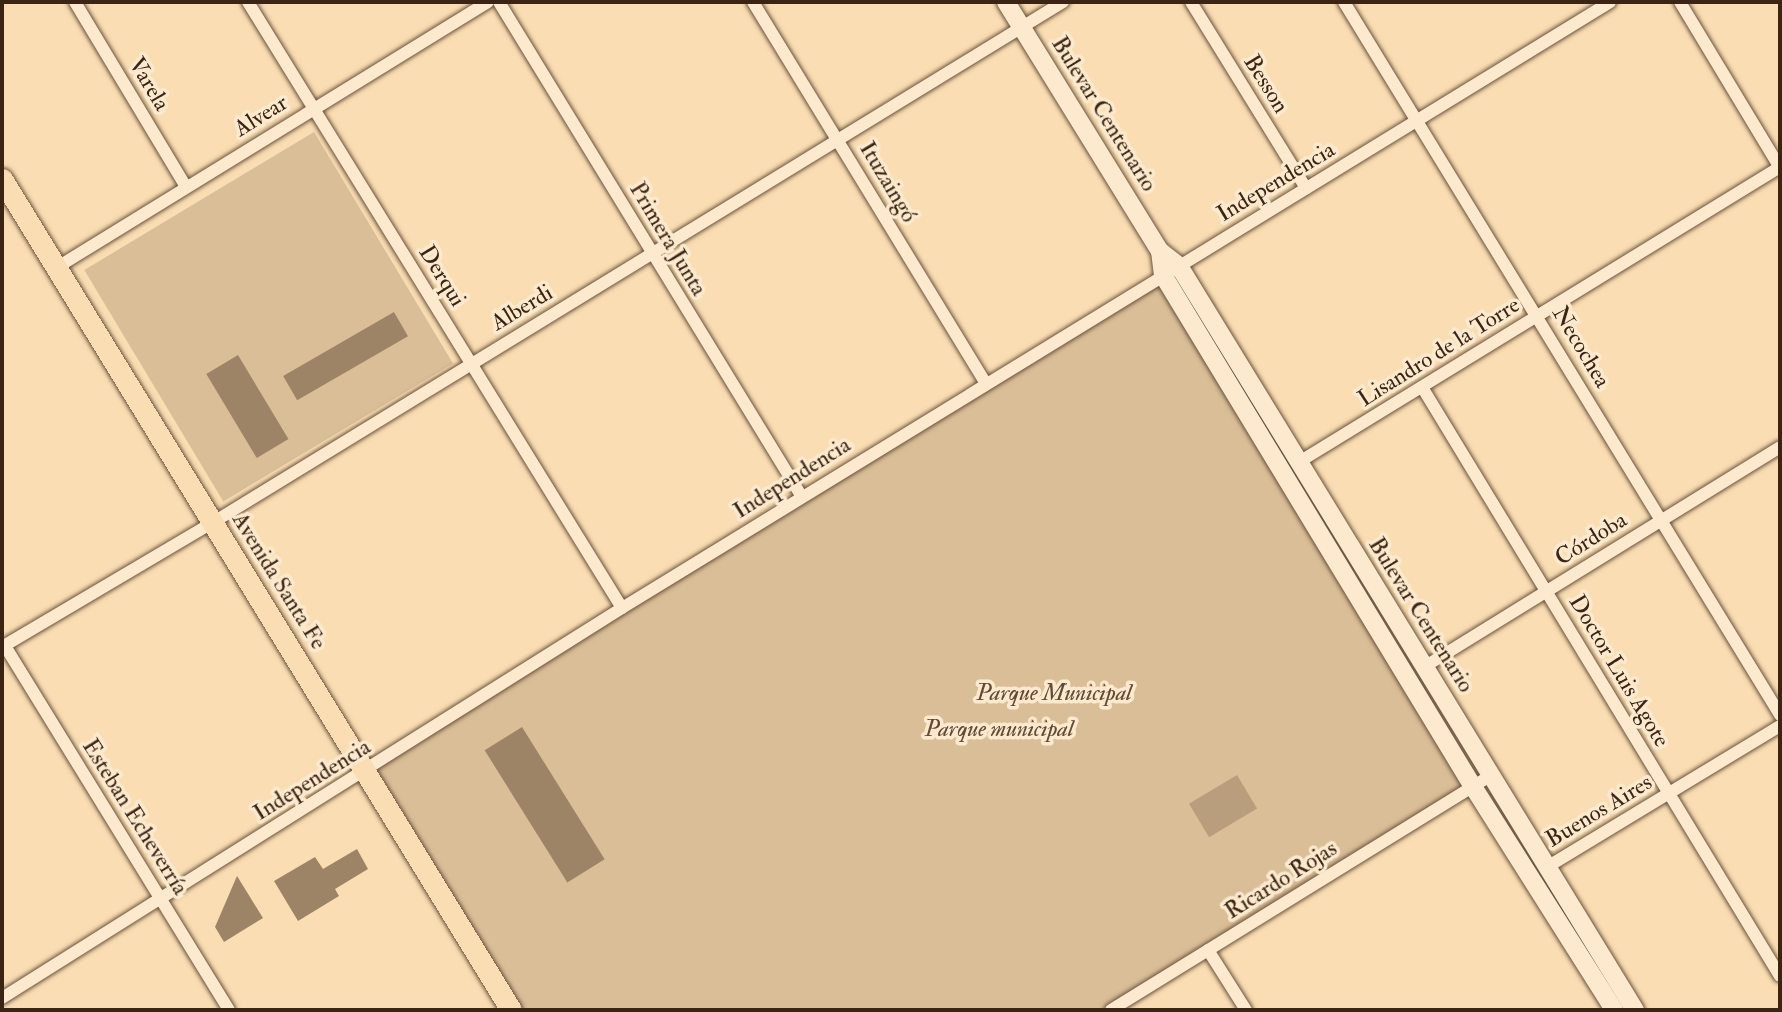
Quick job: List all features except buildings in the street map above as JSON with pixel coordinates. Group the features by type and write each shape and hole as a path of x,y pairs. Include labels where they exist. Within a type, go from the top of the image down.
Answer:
{"main road":[{"name":"Bulevar Centenario","path":"1006,2 1160,251 1472,785 1614,1010"},
{"name":"Avenida Santa Fe","path":"2,179 365,771 506,1009"},
{"name":"Bulevar Centenario","path":"1171,270 1299,462 1634,1010"}],"street":[{"name":"Varela","path":"75,2 186,187"},
{"name":"Derqui","path":"248,2 622,608"},
{"name":"Alvear","path":"56,268 488,2"},
{"name":"Primera Junta","path":"499,2 802,497"},
{"name":"Ituzaingó","path":"753,2 986,384"},
{"name":"Alberdi","path":"3,647 212,523 1063,2"},
{"name":"Besson","path":"1191,2 1306,188"},
{"name":"Necochea","path":"1344,2 1780,715"},
{"name":"Independencia","path":"2,998 161,901 622,608 1610,2"},
{"path":"1681,2 1780,168"},
{"name":"Lisandro de la Torre","path":"1299,462 1780,168"},
{"name":"Doctor Luis Agote","path":"1422,387 1780,976"},
{"name":"Córdoba","path":"1424,667 1780,447"},
{"name":"Esteban Echeverría","path":"3,647 229,1010"},
{"name":"Buenos Aires","path":"1547,867 1780,726"},
{"name":"Ricardo Rojas","path":"1111,1010 1491,775"},
{"path":"1208,950 1246,1010"}],"green space":[{"path":"314,132 453,363 223,501 84,270"},
{"name":"Parque Municipal","path":"1163,275 1472,785 1111,1010 511,1010 365,771"}],"shaded area":[{"path":"1237,775 1257,808 1209,837 1189,804"}],"park label":[{"name":"Parque municipal","path":"999,729"}]}
